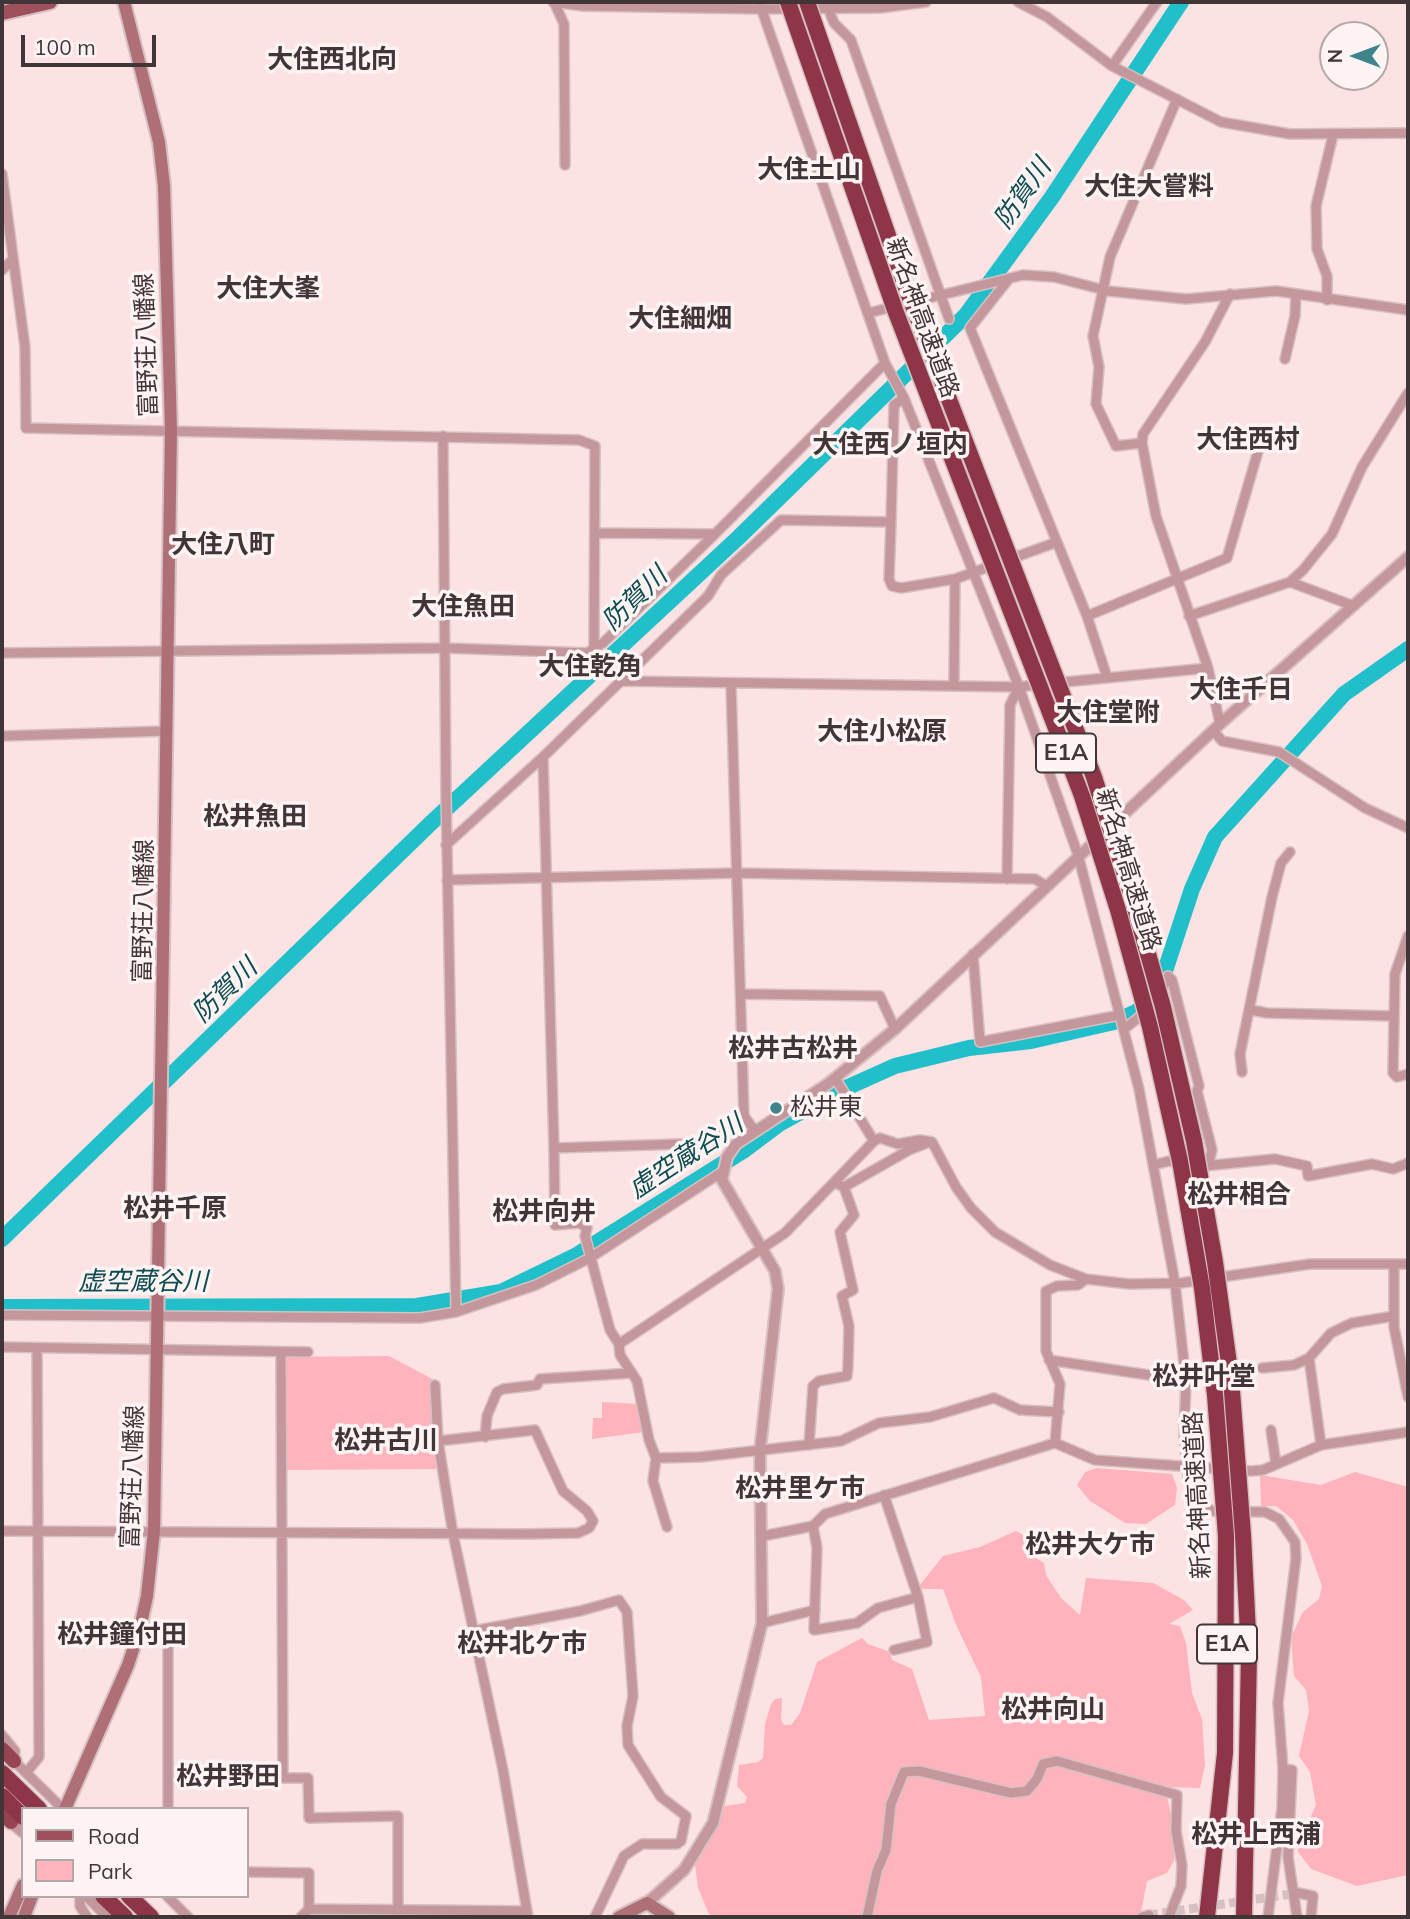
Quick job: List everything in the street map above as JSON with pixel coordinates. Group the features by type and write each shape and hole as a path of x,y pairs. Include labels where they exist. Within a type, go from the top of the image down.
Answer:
{"highway":[{"name":"新名神高速道路","path":"788,2 895,310 1082,796 1118,909 1150,1027 1180,1161 1200,1275 1215,1395 1226,1536 1225,1753 1206,1917"},
{"name":"新名神高速道路","path":"807,2 925,339 1094,777 1163,1007 1194,1141 1231,1378 1243,1535 1249,1652 1244,1917"},
{"path":"2,1749 8,1762 47,1807"},
{"path":"2,1773 37,1807"},
{"path":"2,1796 12,1819"},
{"path":"2,1805 12,1819"},
{"path":"96,1898 109,1910 125,1917"},
{"path":"131,1898 150,1917"},
{"path":"141,1898 161,1917"}],"main road":[{"path":"2,13 50,2"},
{"name":"富野荘八幡線","path":"65,1807 109,1711 140,1628 147,1596 154,1531 171,430 164,186 159,142 124,2"},
{"path":"9,1917 21,1890"},
{"path":"24,1917 31,1898"},
{"path":"619,1917 648,1903 669,1917"}],"street":[{"path":"554,2 583,6 760,5 828,8 880,8 926,2"},
{"path":"554,2 564,24 565,165"},
{"path":"1018,2 1047,17 1112,66 1221,122 1252,129 1333,135 1408,133"},
{"path":"1112,66 1157,2"},
{"path":"760,5 885,363 904,398 974,572 1019,687 1078,855 1124,1029 1154,1165 1175,1283 1186,1381 1185,1467 1189,1487 1201,1504 1212,1511 1265,1512 1279,1518 1295,1542 1296,1558 1278,1703 1283,1769 1268,1917"},
{"path":"828,8 834,23 850,40 949,319"},
{"path":"1142,443 1116,446 1096,404 1099,367 1093,336 1110,257 1177,99"},
{"path":"1327,300 1327,276 1317,248 1316,195 1333,135"},
{"path":"2,174 24,347 26,428 579,440 594,446 595,533 591,653"},
{"path":"2,270 13,260"},
{"path":"868,313 1023,275 1054,277 1104,289 1186,299 1276,291 1408,310"},
{"path":"1006,281 970,328 1087,616 1107,677"},
{"path":"1230,294 1205,342 1143,434 1142,443 1156,516 1208,668 1217,727 1222,741 1279,752 1365,808 1408,828"},
{"path":"1284,359 1295,316 1296,294"},
{"path":"2,653 169,649 444,648 591,653 715,534 885,363"},
{"path":"1189,616 1290,582 1332,534 1362,467 1408,393"},
{"path":"904,398 894,405 889,579 892,586 901,588 955,579 1057,542"},
{"path":"1087,616 1227,558 1263,434"},
{"path":"443,436 446,845 456,1312"},
{"path":"446,845 543,757 708,596 721,575 781,520 891,522"},
{"path":"595,533 715,534"},
{"path":"2,1315 158,1311 420,1318 456,1312 536,1285 590,1258 724,1166 736,1143 835,1077 895,1029 1045,885 1408,557"},
{"path":"954,686 955,579"},
{"path":"1290,582 1354,606"},
{"path":"620,681 1019,687 1208,668"},
{"path":"732,684 743,994 744,1116 755,1131"},
{"path":"1007,878 1010,705 1019,687"},
{"path":"2,736 168,731"},
{"path":"543,757 555,1225 586,1225 585,1237 610,1330 619,1344 620,1354 637,1381 649,1440 656,1458 653,1481 667,1527"},
{"path":"1242,1072 1240,1054 1272,897 1280,863 1290,852"},
{"path":"447,880 738,873 1035,879 1045,885"},
{"path":"1408,936 1395,974 1393,1016 1393,1073 1397,1077 1408,1074"},
{"path":"973,954 980,1042 1120,1014"},
{"path":"1124,1029 1155,1004 1168,976 1172,980 1199,1086 1197,1091 1212,1150 1208,1166"},
{"path":"743,994 880,996 895,1029"},
{"path":"1251,1010 1267,1013 1393,1016"},
{"path":"835,1077 854,1113 874,1141"},
{"path":"1175,1113 1201,1108"},
{"path":"554,1148 712,1143 728,1126 744,1116"},
{"path":"619,1344 763,1248 802,1218 839,1185 874,1141 880,1139 898,1144 920,1140 932,1142"},
{"path":"839,1185 909,1150 932,1142"},
{"path":"932,1142 956,1187 995,1232 1050,1265 1086,1279 1129,1284 1175,1283 1310,1264 1408,1264"},
{"path":"1154,1165 1169,1161 1208,1166 1275,1159 1307,1166 1308,1176 1372,1164 1392,1169 1408,1163"},
{"path":"648,1903 684,1870 713,1823 762,1623 760,1450 778,1289 775,1271 763,1248 728,1194 724,1166"},
{"path":"809,1445 813,1386 819,1381 847,1376 849,1326 842,1296 853,1290 840,1232 854,1215 839,1185"},
{"path":"1394,1264 1394,1316 1404,1358 1408,1397"},
{"path":"1055,1443 1060,1384 1049,1360 1046,1291 1057,1286 1078,1285 1086,1279"},
{"path":"1262,1368 1275,1369 1309,1358 1331,1333 1352,1324 1394,1316"},
{"path":"2,1347 309,1352"},
{"path":"26,1773 39,1757 37,1349"},
{"path":"281,1352 283,1777 308,1778 309,1818 398,1815 398,1909"},
{"path":"1309,1358 1321,1445"},
{"path":"1049,1360 1175,1379"},
{"path":"485,1437 487,1416 497,1392 503,1389 537,1385 540,1379 632,1373"},
{"path":"309,1909 527,1914 503,1770 453,1534 438,1441 435,1385"},
{"path":"656,1458 700,1457 841,1441 879,1423 930,1417 994,1398 1020,1410 1059,1412"},
{"path":"2,1531 154,1531 281,1535 578,1533 589,1528 593,1521 587,1511 563,1492 535,1430 438,1441"},
{"path":"1270,1430 1276,1464"},
{"path":"763,1536 813,1526 825,1514 1055,1443 1095,1460 1251,1471 1276,1464 1321,1445 1408,1432"},
{"path":"884,1495 918,1597 927,1642 894,1650"},
{"path":"813,1526 817,1548 814,1630 857,1623 878,1608 918,1597"},
{"path":"473,1631 580,1611 619,1600 627,1612 633,1696 627,1726 628,1745 662,1797 686,1816 684,1830 677,1844 642,1844 624,1856 595,1917"},
{"path":"762,1623 815,1610"},
{"path":"140,1628 167,1628 168,1807"},
{"path":"2,1735 15,1751 8,1762 26,1773 62,1807"},
{"path":"867,1917 877,1871 886,1850 891,1804 904,1772 919,1771 1012,1793 1027,1791 1044,1764 1058,1761 1177,1795 1176,1831 1182,1865 1181,1886 1169,1917"},
{"path":"1283,1769 1292,1770 1288,1857 1297,1917"},
{"path":"248,1872 309,1873 309,1909 301,1917"},
{"path":"1298,1893 1313,1896 1311,1917"},
{"path":"80,1898 80,1906 87,1917"},
{"path":"89,1898 109,1910"},
{"path":"169,1898 188,1917"}],"green space":[{"path":"389,1356 438,1382 440,1469 284,1470 284,1357"},
{"path":"602,1402 639,1404 644,1432 592,1439 593,1418 602,1418"},
{"path":"1097,1468 1172,1474 1177,1488 1175,1505 1146,1524 1125,1523 1090,1501 1077,1485 1085,1472"},
{"path":"1355,1472 1408,1487 1408,1875 1357,1886 1311,1869 1298,1852 1298,1845 1316,1805 1310,1772 1299,1756 1309,1711 1306,1690 1294,1676 1291,1637 1303,1612 1319,1599 1322,1586 1307,1544 1293,1520 1276,1506 1261,1506 1260,1475 1321,1485"},
{"path":"1016,1531 1029,1538 1024,1551 1044,1563 1046,1575 1061,1598 1080,1615 1086,1578 1153,1583 1184,1600 1193,1610 1169,1624 1180,1626 1186,1643 1192,1693 1202,1719 1205,1765 1200,1788 1165,1787 1176,1838 1174,1861 1167,1873 1147,1881 1140,1917 713,1917 709,1914 698,1888 695,1864 725,1806 745,1803 747,1797 737,1786 739,1765 758,1762 763,1758 765,1724 771,1704 775,1699 782,1698 781,1720 784,1725 791,1725 800,1713 817,1662 862,1638 868,1644 890,1652 892,1660 912,1669 929,1720 985,1716 981,1677 957,1627 943,1589 922,1589 919,1586 943,1556 980,1547"}],"waterway":[{"name":"防賀川","path":"2,1239 431,823 739,537 966,315 1052,197 1181,2"},
{"name":"虚空蔵谷川","path":"2,1307 417,1306 501,1292 575,1256 743,1151 779,1124 837,1092 895,1066 969,1048 1031,1041 1114,1022 1136,1012 1149,1002 1163,977 1192,889 1215,837 1344,694 1408,649"}],"tunnel":[{"path":"1149,1915 1298,1893"}],"place":[{"name":"松井東","path":"776,1108"}],"district":[{"name":"大住西北向","path":"332,60"},
{"name":"大住土山","path":"809,170"},
{"name":"大住大嘗料","path":"1149,187"},
{"name":"大住大峯","path":"268,289"},
{"name":"大住細畑","path":"680,319"},
{"name":"大住西村","path":"1248,440"},
{"name":"大住西ノ垣内","path":"890,445"},
{"name":"大住八町","path":"223,545"},
{"name":"大住魚田","path":"463,607"},
{"name":"大住乾角","path":"590,667"},
{"name":"大住千日","path":"1241,690"},
{"name":"大住堂附","path":"1108,713"},
{"name":"大住小松原","path":"882,732"},
{"name":"松井魚田","path":"255,817"},
{"name":"松井古松井","path":"793,1049"},
{"name":"松井相合","path":"1239,1195"},
{"name":"松井千原","path":"175,1209"},
{"name":"松井向井","path":"544,1212"},
{"name":"松井叶堂","path":"1204,1377"},
{"name":"松井古川","path":"386,1441"},
{"name":"松井里ケ市","path":"800,1489"},
{"name":"松井大ケ市","path":"1090,1545"},
{"name":"松井鐘付田","path":"122,1635"},
{"name":"松井北ケ市","path":"522,1644"},
{"name":"松井向山","path":"1053,1710"},
{"name":"松井野田","path":"228,1777"},
{"name":"松井上西浦","path":"1256,1835"}]}
